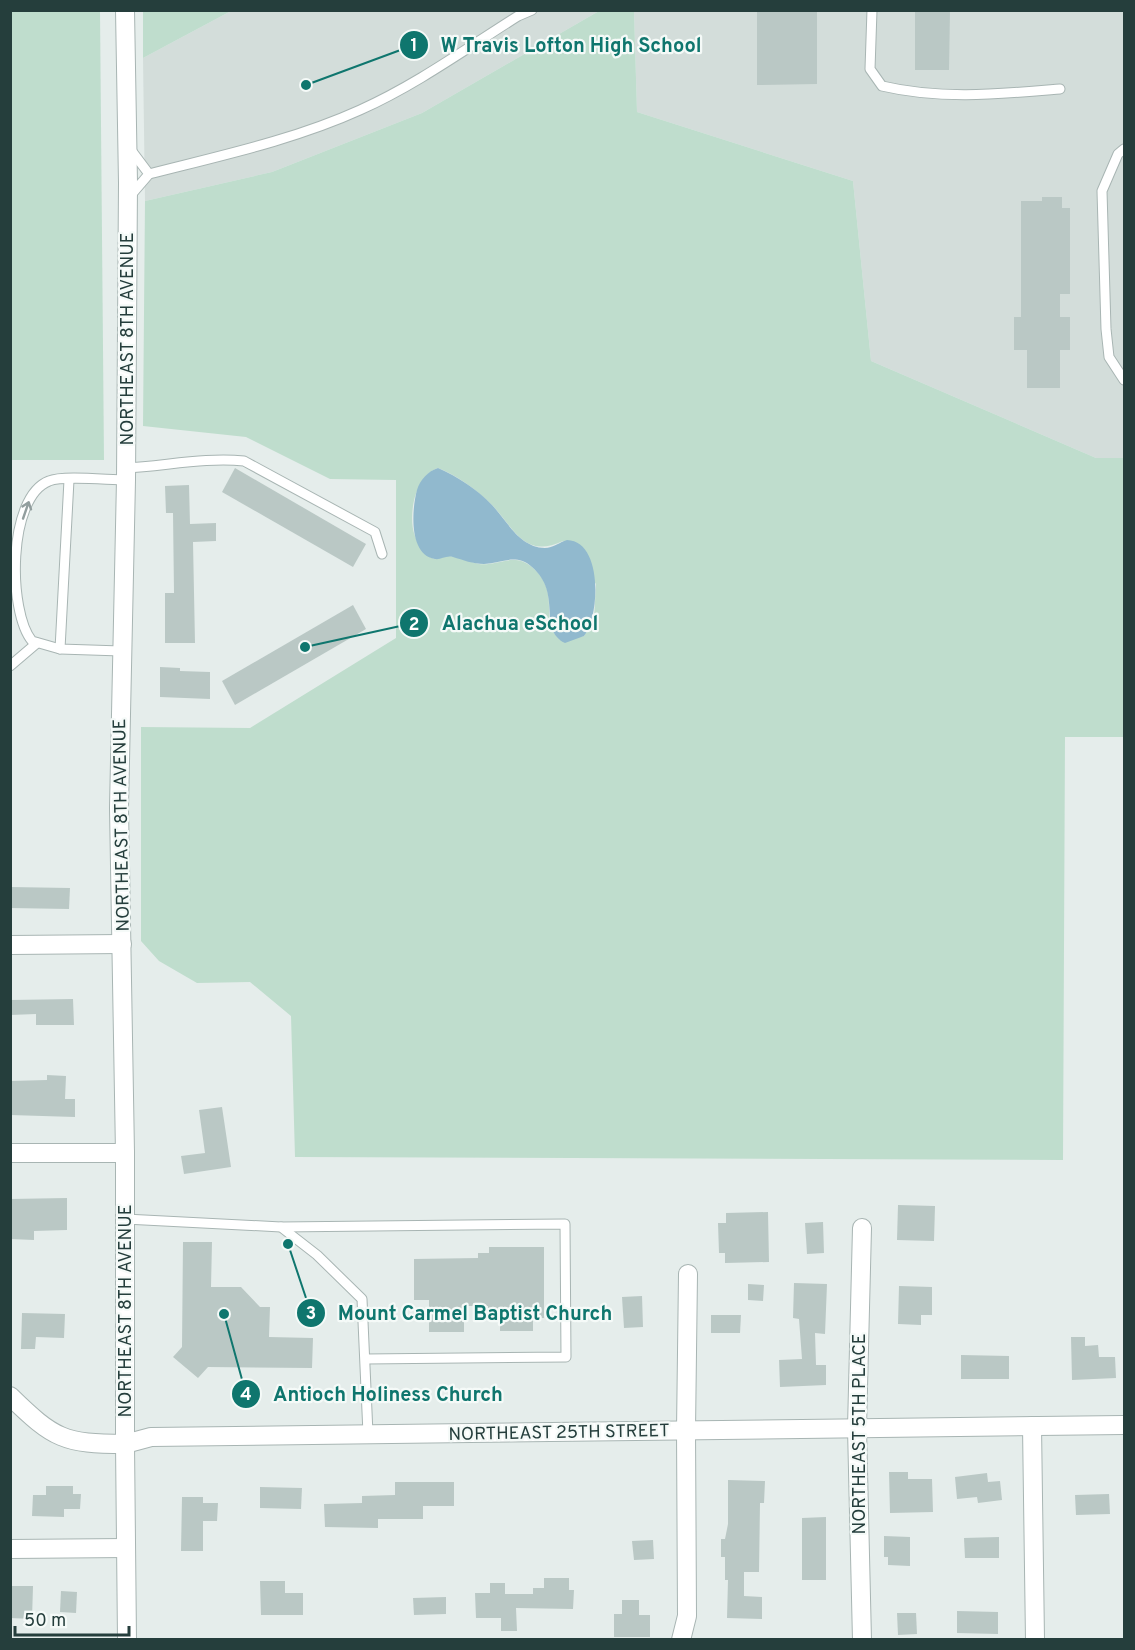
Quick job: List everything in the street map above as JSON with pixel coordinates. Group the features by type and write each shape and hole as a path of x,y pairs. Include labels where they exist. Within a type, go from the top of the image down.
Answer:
{"street":[{"name":"NORTHEAST 8TH AVENUE","path":"125,10 128,146 126,474 119,808 125,1153 127,1640"},
{"path":"10,945 122,944"},
{"path":"10,1153 125,1153"},
{"name":"NORTHEAST 5TH PLACE","path":"861,1640 857,1428 862,1228"},
{"path":"681,1640 687,1616 688,1274"},
{"name":"NORTHEAST 25TH STREET","path":"10,1396 34,1419 59,1438 92,1444 125,1444 151,1437 1125,1425"},
{"path":"1032,1426 1035,1640"},
{"path":"10,1549 126,1548"}],"lane":[{"path":"128,200 149,174 290,135 360,110 424,75 518,16 532,10"},
{"path":"872,10 870,69 882,86 911,93 968,95 1060,88"},
{"path":"128,146 149,174"},
{"path":"1121,151 1102,191 1106,329 1109,357 1125,380"},
{"path":"122,651 60,649 37,643 25,633 17,606 16,562 21,525 31,496 49,481 126,474 223,458 244,460 375,532 382,554"},
{"path":"60,649 69,480"},
{"path":"10,666 37,643"},
{"path":"125,1219 281,1227 565,1224 566,1357 366,1359"},
{"path":"281,1227 317,1256 362,1299 368,1434"}],"shaded area":[{"path":"231,11 599,11 422,113 272,172 145,201 143,58"},
{"path":"634,11 1124,11 1124,458 1096,458 871,361 853,181 637,112"}],"green space":[{"path":"143,10 231,11 143,58"},
{"path":"10,11 100,11 104,460 11,460"},
{"path":"599,11 634,11 637,112 853,181 871,361 1096,458 1124,458 1124,737 1065,737 1063,1160 295,1157 291,1016 250,982 197,983 159,961 141,941 141,727 250,728 396,638 396,480 330,479 246,437 143,426 145,201 272,172 422,113","holes":["438,468 480,494 514,532 529,544 550,546 563,541 596,584 594,619 584,636 560,640 551,623 546,586 541,576 525,563 513,560 479,564 452,556 435,559 425,553 413,531 414,501 419,487 428,474"]}],"water":[{"path":"438,468 460,479 480,494 515,533 528,543 545,548 567,540 579,544 587,553 595,581 595,597 593,613 584,636 565,643 557,637 552,629 546,588 541,577 526,563 520,560 509,560 480,564 450,557 435,559 426,556 420,549 414,530 415,498 422,479"}],"building":[{"path":"757,10 817,10 817,84 757,85"},
{"path":"915,10 950,10 949,70 915,70"},
{"path":"1042,197 1062,197 1062,208 1070,208 1070,294 1060,294 1060,317 1070,317 1070,350 1060,350 1060,388 1027,388 1027,350 1014,350 1014,317 1021,317 1021,201 1042,201"},
{"path":"235,468 366,544 353,567 222,492"},
{"path":"189,485 190,524 216,523 216,541 193,542 195,643 165,643 165,593 174,593 173,513 166,513 165,486"},
{"path":"353,605 366,629 235,705 222,681"},
{"path":"160,667 180,668 180,671 210,672 210,699 160,697"},
{"path":"10,887 70,888 69,909 10,908"},
{"path":"73,999 74,1025 36,1025 36,1014 10,1015 10,1000"},
{"path":"47,1075 66,1076 65,1099 75,1099 75,1117 10,1115 10,1081 47,1080"},
{"path":"222,1107 231,1167 184,1174 181,1156 205,1153 199,1110"},
{"path":"67,1198 67,1230 34,1231 34,1240 10,1239 10,1199"},
{"path":"898,1205 935,1206 934,1241 897,1240"},
{"path":"768,1212 769,1262 725,1263 725,1253 719,1253 718,1223 726,1223 726,1213"},
{"path":"823,1222 824,1253 807,1254 805,1223"},
{"path":"183,1242 212,1242 211,1287 241,1287 260,1307 270,1307 269,1337 313,1338 312,1368 208,1367 198,1378 173,1357 182,1347"},
{"path":"489,1247 544,1247 544,1318 533,1318 533,1331 500,1331 500,1319 488,1319 488,1306 464,1306 464,1332 429,1332 429,1300 414,1300 414,1259 478,1258 478,1253 489,1253"},
{"path":"794,1283 827,1284 825,1334 815,1333 816,1365 826,1365 826,1385 780,1387 779,1360 802,1359 799,1319 793,1318"},
{"path":"748,1284 764,1285 763,1301 748,1300"},
{"path":"899,1286 932,1287 932,1315 921,1315 921,1325 898,1324"},
{"path":"642,1296 643,1327 624,1328 622,1297"},
{"path":"22,1313 65,1314 64,1338 36,1337 35,1349 21,1349"},
{"path":"711,1315 741,1315 740,1333 711,1333"},
{"path":"1071,1337 1085,1337 1085,1346 1098,1345 1099,1357 1115,1357 1116,1378 1072,1380"},
{"path":"961,1355 1009,1356 1009,1379 961,1379"},
{"path":"889,1472 908,1472 908,1479 932,1479 933,1512 890,1513"},
{"path":"987,1473 988,1482 1000,1481 1002,1500 978,1503 977,1497 957,1499 955,1477"},
{"path":"728,1480 765,1481 764,1503 760,1503 759,1572 744,1572 744,1596 762,1597 762,1619 727,1618 728,1580 725,1580 725,1557 721,1557 721,1539 725,1539 728,1524"},
{"path":"395,1482 454,1482 454,1506 423,1506 423,1519 378,1519 378,1528 325,1527 324,1504 362,1503 362,1496 395,1495"},
{"path":"46,1486 73,1486 73,1494 81,1494 80,1509 64,1509 64,1517 32,1516 33,1495 46,1495"},
{"path":"260,1487 302,1488 301,1509 260,1508"},
{"path":"1109,1494 1110,1514 1076,1515 1075,1495"},
{"path":"182,1497 203,1497 203,1503 218,1503 217,1521 203,1521 203,1551 181,1551"},
{"path":"826,1517 826,1580 802,1580 802,1518"},
{"path":"884,1536 910,1537 910,1566 888,1565 888,1557 884,1557"},
{"path":"999,1537 999,1558 965,1558 964,1538"},
{"path":"653,1540 654,1559 634,1560 632,1541"},
{"path":"544,1578 569,1578 569,1590 574,1590 573,1609 516,1608 517,1631 501,1631 501,1618 476,1618 475,1593 490,1593 490,1583 505,1583 505,1594 533,1594 533,1588 544,1588"},
{"path":"260,1581 285,1581 285,1593 303,1593 303,1615 261,1615"},
{"path":"10,1586 33,1586 32,1619 10,1618"},
{"path":"61,1591 77,1592 76,1613 60,1612"},
{"path":"446,1597 446,1614 414,1615 413,1598"},
{"path":"622,1600 639,1600 639,1615 650,1615 650,1637 614,1637 614,1614 622,1614"},
{"path":"957,1611 998,1612 998,1634 957,1633"},
{"path":"897,1613 916,1613 917,1634 898,1635"}],"place":[{"name":"W Travis Lofton High School","path":"306,85"},
{"name":"Alachua eSchool","path":"305,647"},
{"name":"Mount Carmel Baptist Church","path":"288,1244"},
{"name":"Antioch Holiness Church","path":"224,1314"}]}
